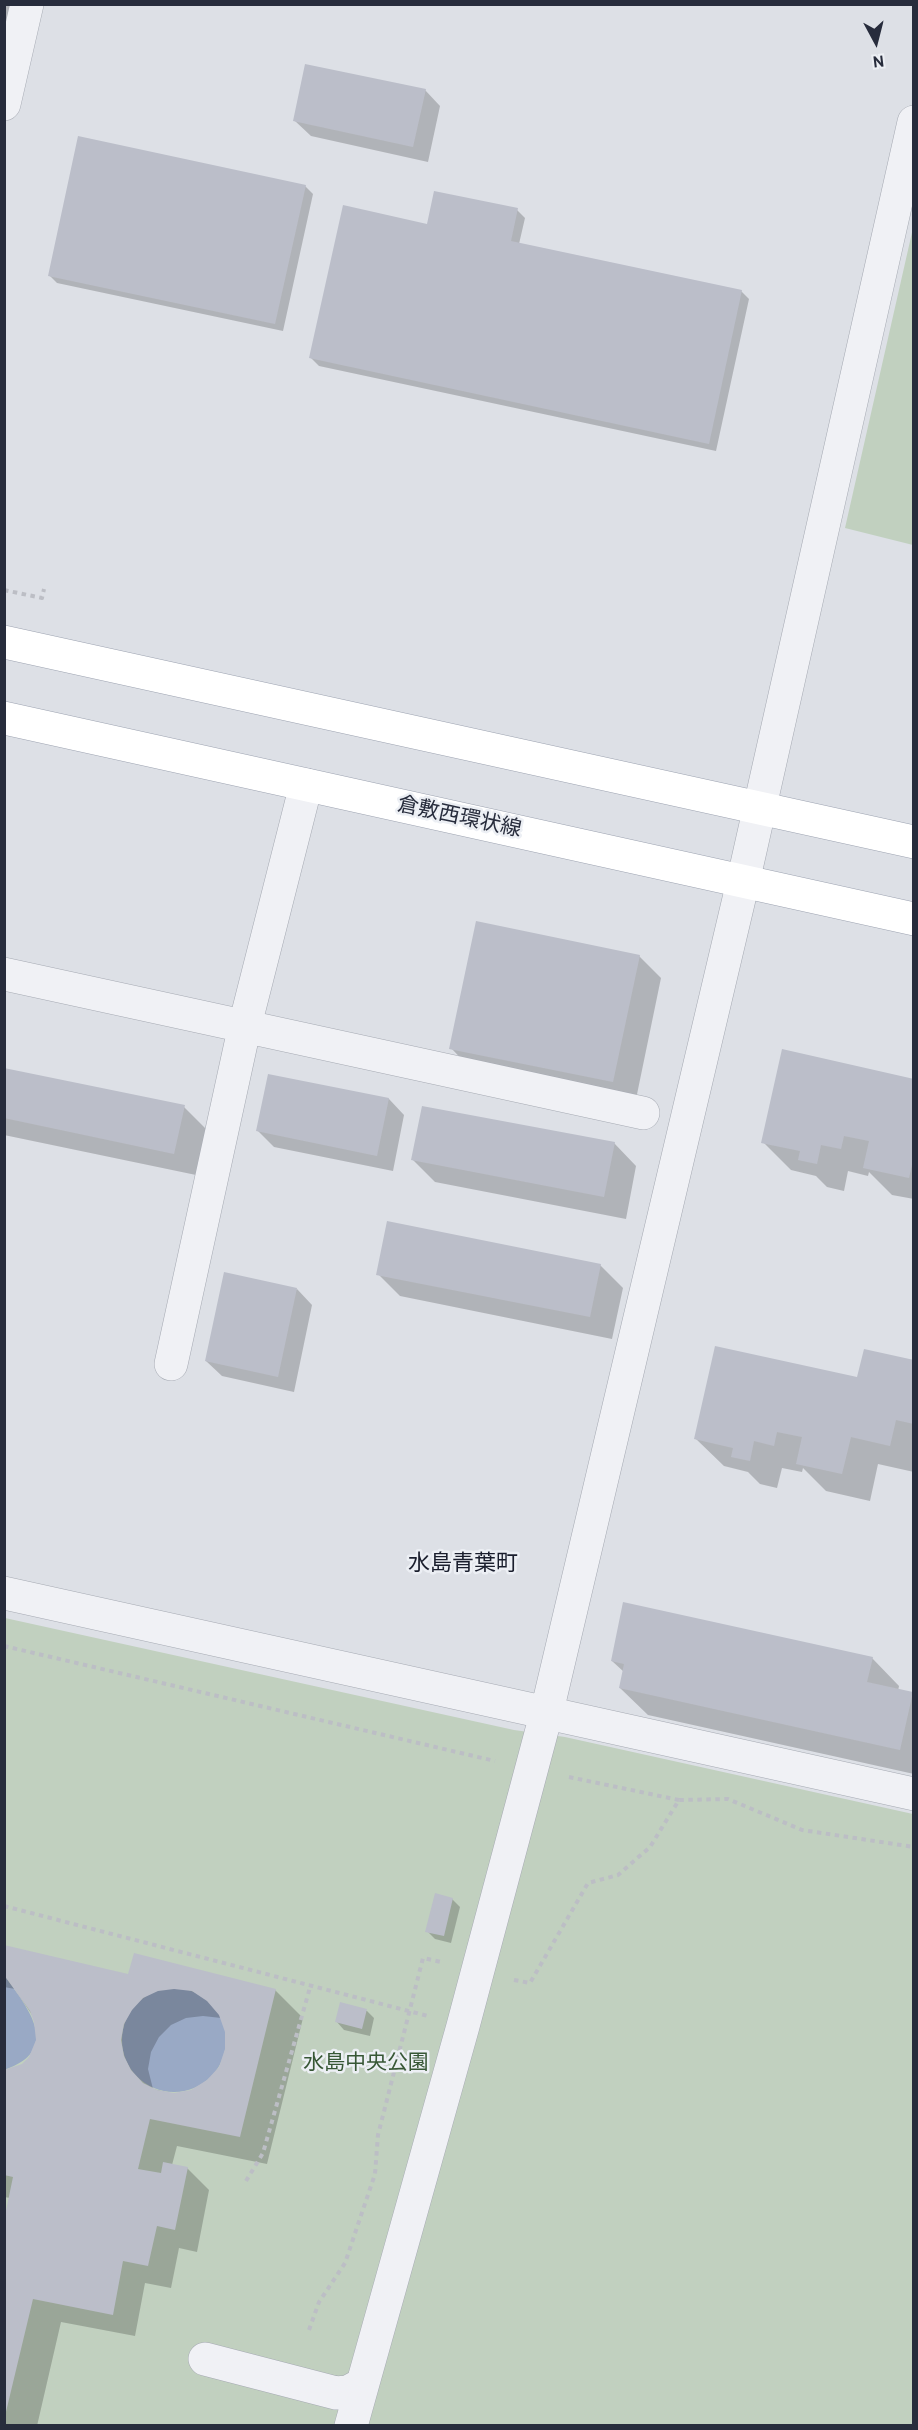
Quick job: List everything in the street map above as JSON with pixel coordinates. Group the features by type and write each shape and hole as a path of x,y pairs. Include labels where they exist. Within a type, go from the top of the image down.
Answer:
{"main road":[{"path":"4,642 914,842"},
{"name":"倉敷西環状線","path":"4,718 914,919"}],"street":[{"path":"4,104 27,4"},
{"path":"351,2426 463,2026 547,1711 743,882 914,122"},
{"path":"171,1364 245,1025 306,785"},
{"path":"4,974 643,1113"},
{"path":"4,1593 547,1711 914,1794"},
{"path":"205,2359 336,2393 348,2392 361,2385"}],"path":[{"path":"4,590 42,598 44,589"},
{"path":"4,768 4,777"},
{"path":"4,1646 531,1769 679,1800 728,1799 802,1830 914,1847"},
{"path":"504,1978 530,1983 588,1883 618,1875 651,1847 679,1800"},
{"path":"4,1906 311,1984 463,2026"},
{"path":"309,2330 319,2302 345,2263 375,2174 378,2135 423,1958 451,1964"},
{"path":"246,2181 263,2153 311,1984"}],"green space":[{"path":"913,228 913,545 845,528"},
{"name":"水島中央公園","path":"5,1618 514,1730 565,1737 913,1814 913,2425 5,2425"}],"water":[{"path":"4,1975 30,2014 35,2027 36,2040 32,2051 22,2062 4,2070"},
{"path":"174,1988 194,1992 211,2003 222,2020 226,2040 222,2060 211,2077 194,2088 174,2092 154,2088 137,2077 126,2060 122,2040 126,2020 137,2003 154,1992"}],"building":[{"path":"305,64 426,89 413,147 293,121"},
{"path":"78,136 306,185 275,324 48,276"},
{"path":"434,191 518,208 511,241 742,290 709,444 309,358 343,205 427,224"},
{"path":"476,921 640,955 613,1082 449,1049"},
{"path":"782,1049 914,1079 914,1156 909,1178 863,1168 869,1141 844,1136 841,1149 821,1145 817,1164 798,1160 800,1151 761,1143"},
{"path":"4,1068 185,1105 174,1154 4,1118"},
{"path":"268,1074 389,1098 377,1156 256,1131"},
{"path":"422,1106 615,1142 604,1197 411,1160"},
{"path":"387,1221 601,1264 590,1317 376,1275"},
{"path":"224,1272 297,1288 278,1377 205,1361"},
{"path":"715,1346 857,1377 864,1349 914,1360 914,1424 896,1420 890,1446 851,1437 842,1474 796,1464 802,1437 777,1432 774,1446 754,1441 750,1461 731,1457 733,1448 694,1439"},
{"path":"623,1602 873,1657 867,1682 913,1692 900,1750 619,1688 624,1664 611,1661"},
{"path":"435,1893 453,1898 444,1936 425,1932"},
{"path":"4,1945 128,1974 134,1953 276,1989 240,2137 150,2119 138,2169 161,2173 163,2162 188,2167 175,2230 157,2226 148,2266 123,2261 113,2315 33,2299 5,2416 4,2220 13,2177 4,2175 4,2070 22,2064 29,2057 36,2040 30,2011 4,1975","holes":["174,1989 192,1991 207,2001 219,2015 225,2032 225,2049 219,2067 207,2080 191,2090 174,2093 157,2090 143,2083 131,2070 124,2056 121,2040 124,2024 132,2010 143,1998 158,1991"]},
{"path":"340,2002 367,2009 362,2029 335,2022"}],"district":[{"name":"水島青葉町","path":"463,1566"}]}
